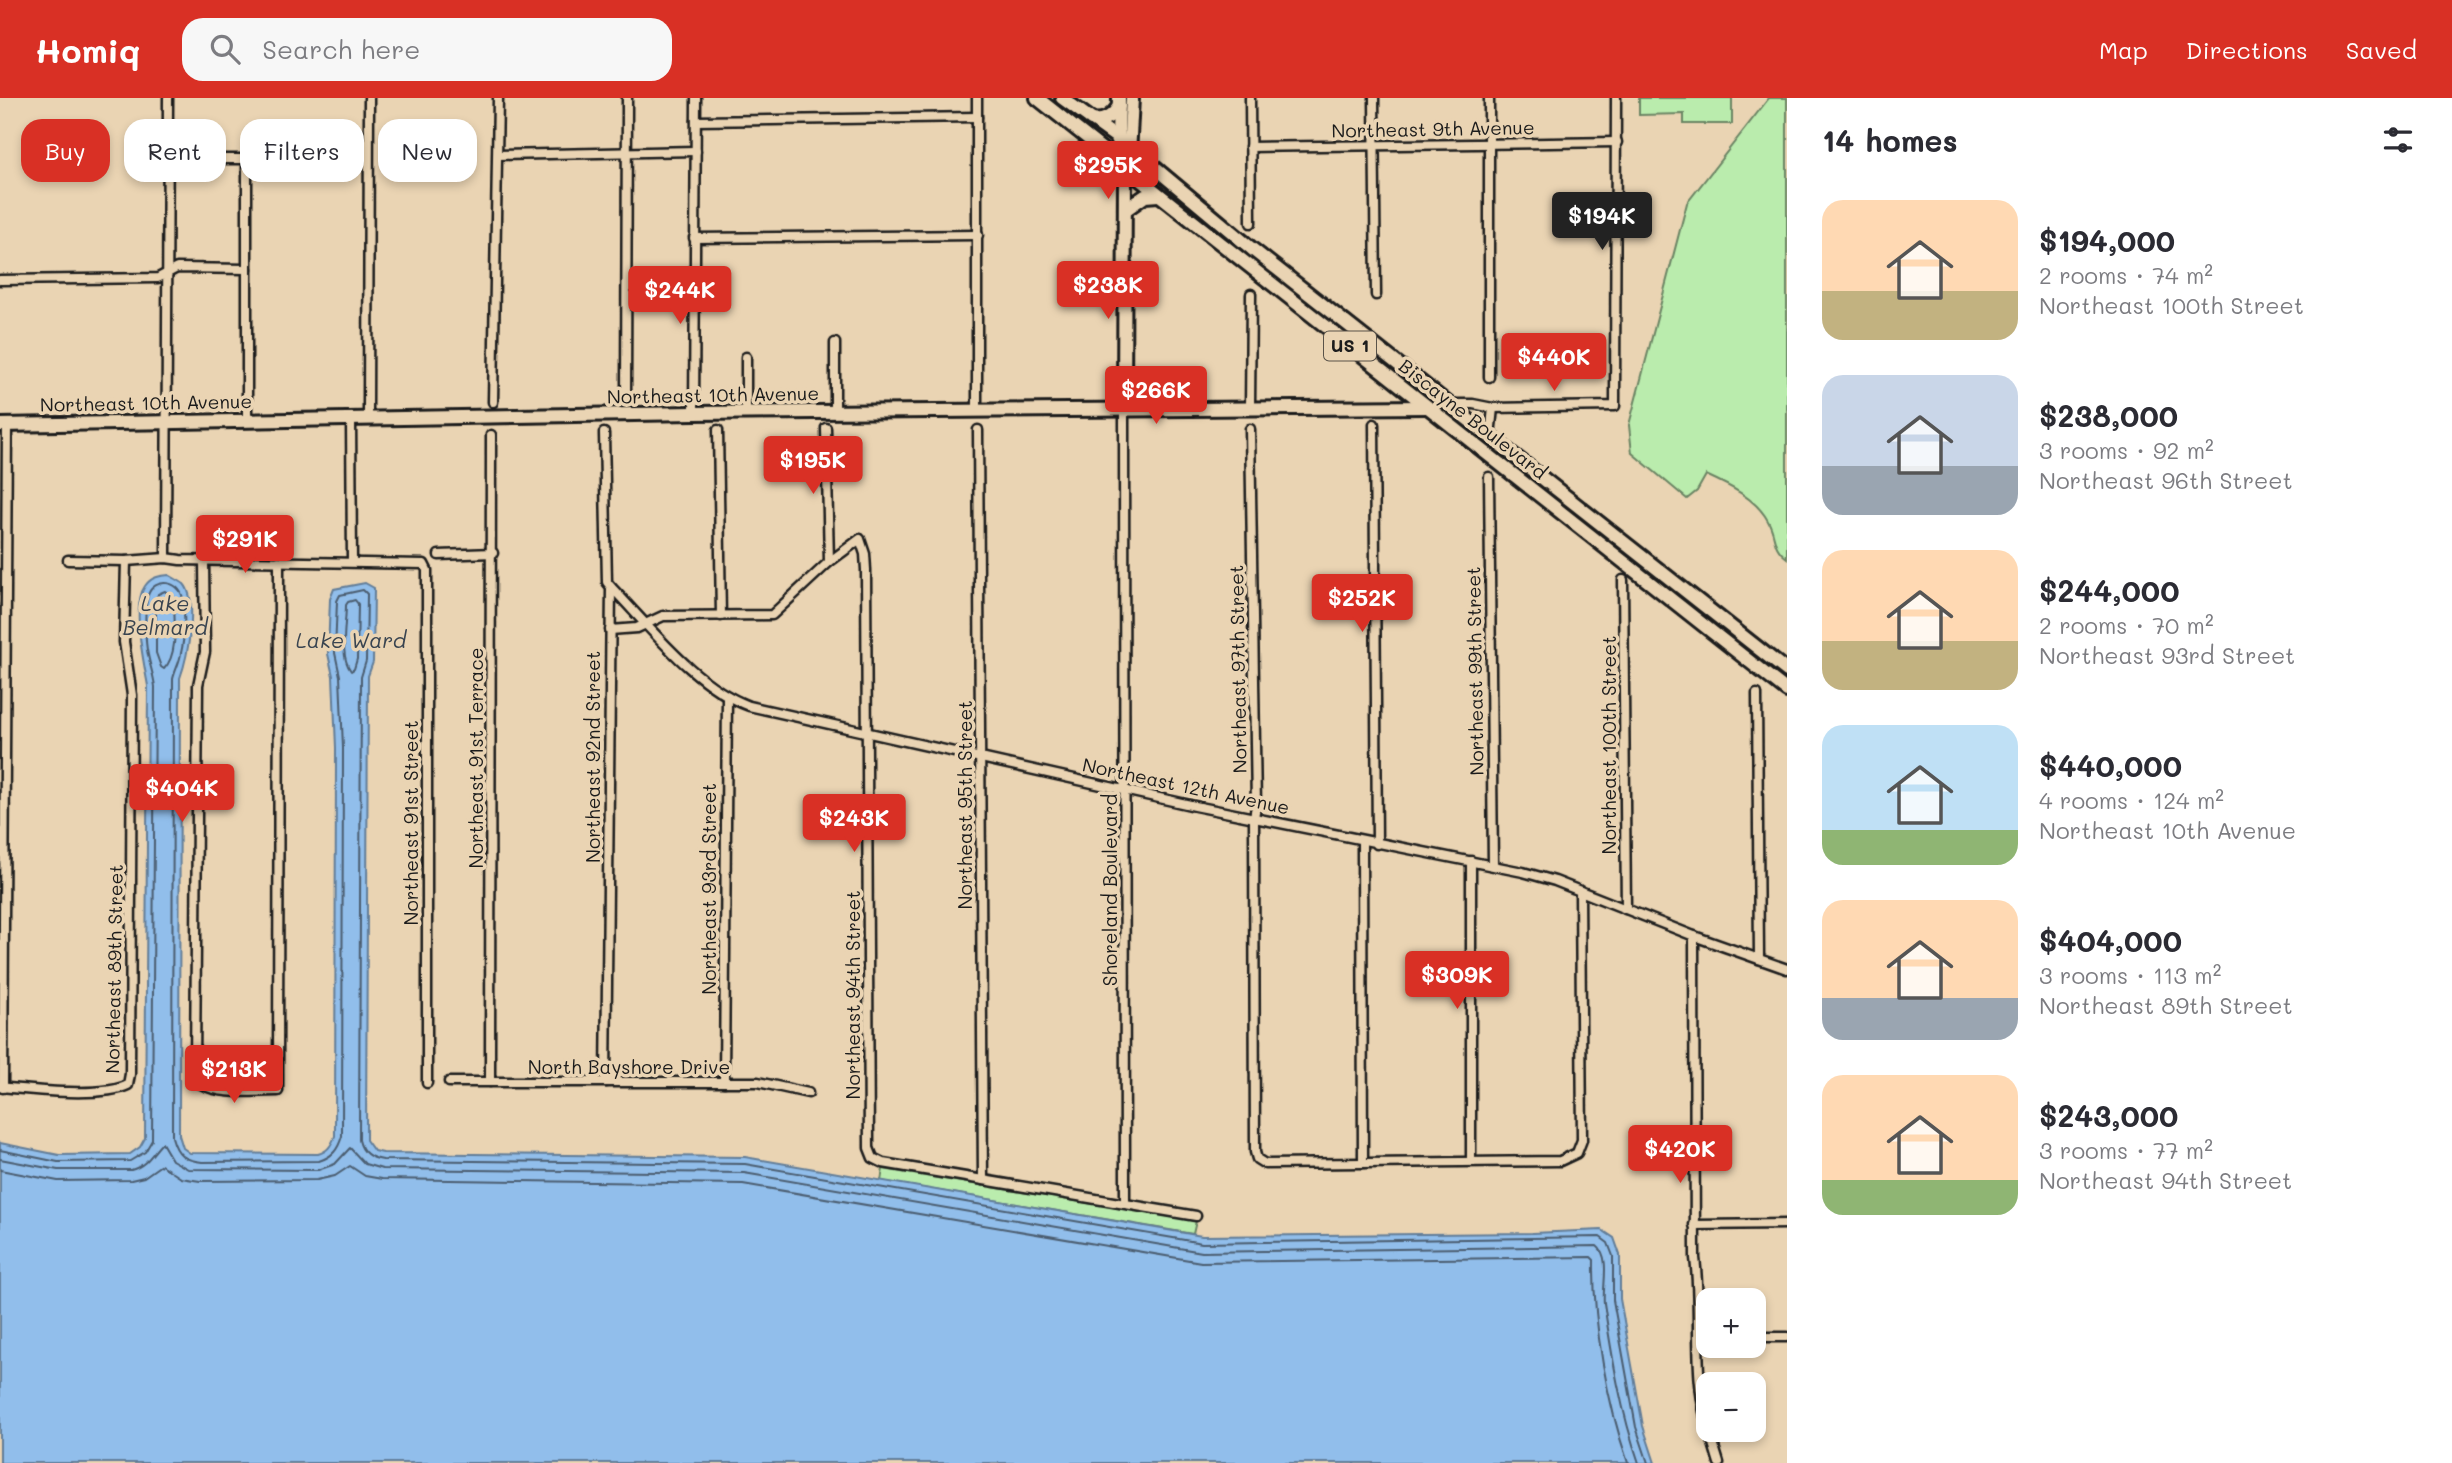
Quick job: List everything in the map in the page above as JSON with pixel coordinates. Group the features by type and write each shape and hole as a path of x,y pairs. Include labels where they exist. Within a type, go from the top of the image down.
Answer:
{"main road":[{"name":"Biscayne Boulevard","path":"1037,98 1787,691"},
{"name":"Biscayne Boulevard","path":"1062,98 1131,148 1252,249 1787,671"},
{"path":"1125,169 1131,148 1132,98"},
{"path":"1090,120 1113,116 1119,102"},
{"path":"1119,102 1118,139 1125,169 1124,409"},
{"path":"1125,210 1143,197 1158,195"},
{"name":"Northeast 10th Avenue","path":"3,425 694,413 1427,407"},
{"path":"1647,581 1657,568"}],"street":[{"path":"168,98 168,119"},
{"path":"368,418 369,98"},
{"path":"493,402 498,98"},
{"path":"626,401 627,98"},
{"path":"694,413 696,98"},
{"path":"977,98 977,411"},
{"path":"1250,98 1251,223"},
{"path":"1374,98 1376,295"},
{"path":"1489,98 1489,377"},
{"path":"1449,404 1473,404 1493,408 1615,406 1616,98"},
{"path":"696,121 977,117"},
{"name":"Northeast 9th Avenue","path":"1250,147 1617,142"},
{"path":"498,155 696,150"},
{"path":"166,558 168,182"},
{"path":"247,182 247,421"},
{"path":"694,238 978,235"},
{"path":"0,280 158,278 177,268 247,269"},
{"path":"1250,408 1251,294"},
{"path":"835,343 835,413"},
{"path":"746,357 746,414"},
{"path":"1490,436 1493,408"},
{"name":"Shoreland Boulevard","path":"1124,409 1125,1203"},
{"path":"68,560 126,561 166,558 352,562 351,419"},
{"path":"1374,424 1377,844"},
{"path":"2,1087 3,425"},
{"path":"610,630 637,628 663,616 772,615 829,562 826,428"},
{"name":"Northeast 97th Street","path":"1251,429 1257,1159 1265,1164 1363,1163"},
{"path":"718,430 721,616"},
{"name":"Northeast 95th Street","path":"978,430 984,1180"},
{"name":"Northeast 92nd Street","path":"604,433 607,582 611,587 606,1082"},
{"name":"Northeast 91st Terrace","path":"490,1082 493,553 491,435"},
{"name":"Northeast 99th Street","path":"1489,477 1493,865"},
{"name":"Northeast 94th Street","path":"829,562 860,539 864,546 866,562 869,1148 873,1158 883,1163 984,1180"},
{"path":"439,555 493,553"},
{"path":"204,560 205,653 198,685 195,1069 199,1083 212,1091 278,1091 279,561"},
{"name":"Northeast 89th Street","path":"2,1087 99,1091 117,1090 128,1085 132,695 125,649 126,561"},
{"name":"Northeast 91st Street","path":"352,562 424,564 427,570 427,1083"},
{"name":"Northeast 100th Street","path":"1623,580 1626,909"},
{"name":"Northeast 12th Avenue","path":"611,587 699,677 727,696 772,712 1362,841 1493,865 1555,881 1787,970"},
{"path":"1757,694 1759,959"},
{"name":"Northeast 93rd Street","path":"724,1082 727,696"},
{"path":"1362,841 1363,1163 1560,1161 1577,1153 1582,1140 1580,891"},
{"path":"1471,861 1471,1161"},
{"path":"1694,936 1694,1224 1700,1288"},
{"name":"North Bayshore Drive","path":"449,1082 758,1083 808,1093"},
{"path":"984,1180 1196,1216"},
{"path":"1694,1224 1787,1224"},
{"path":"1766,1337 1787,1337"},
{"path":"1712,1442 1719,1463"}],"green space":[{"path":"1639,98 1732,98 1732,124 1684,124 1684,114 1639,115"},
{"path":"1769,98 1787,98 1787,558 1776,545 1771,527 1763,513 1749,499 1706,475 1697,491 1687,499 1632,453 1629,425 1687,203"},
{"path":"883,1169 1196,1221 1193,1234 881,1181"}],"water":[{"path":"169,575 184,584 191,603 186,658 180,678 179,1135 183,1148 190,1153 318,1154 329,1148 335,1136 336,748 333,676 328,654 330,599 334,589 365,583 374,588 373,662 368,676 366,1140 374,1151 745,1157 1202,1236 1602,1230 1614,1238 1620,1255 1620,1299 1643,1426 1655,1463 0,1463 0,1143 59,1155 130,1154 140,1147 145,1138 148,686 140,635 139,607 147,583"}],"water label":[{"name":"Lake Belmard","path":"165,616"},
{"name":"Lake Ward","path":"351,641"}]}
